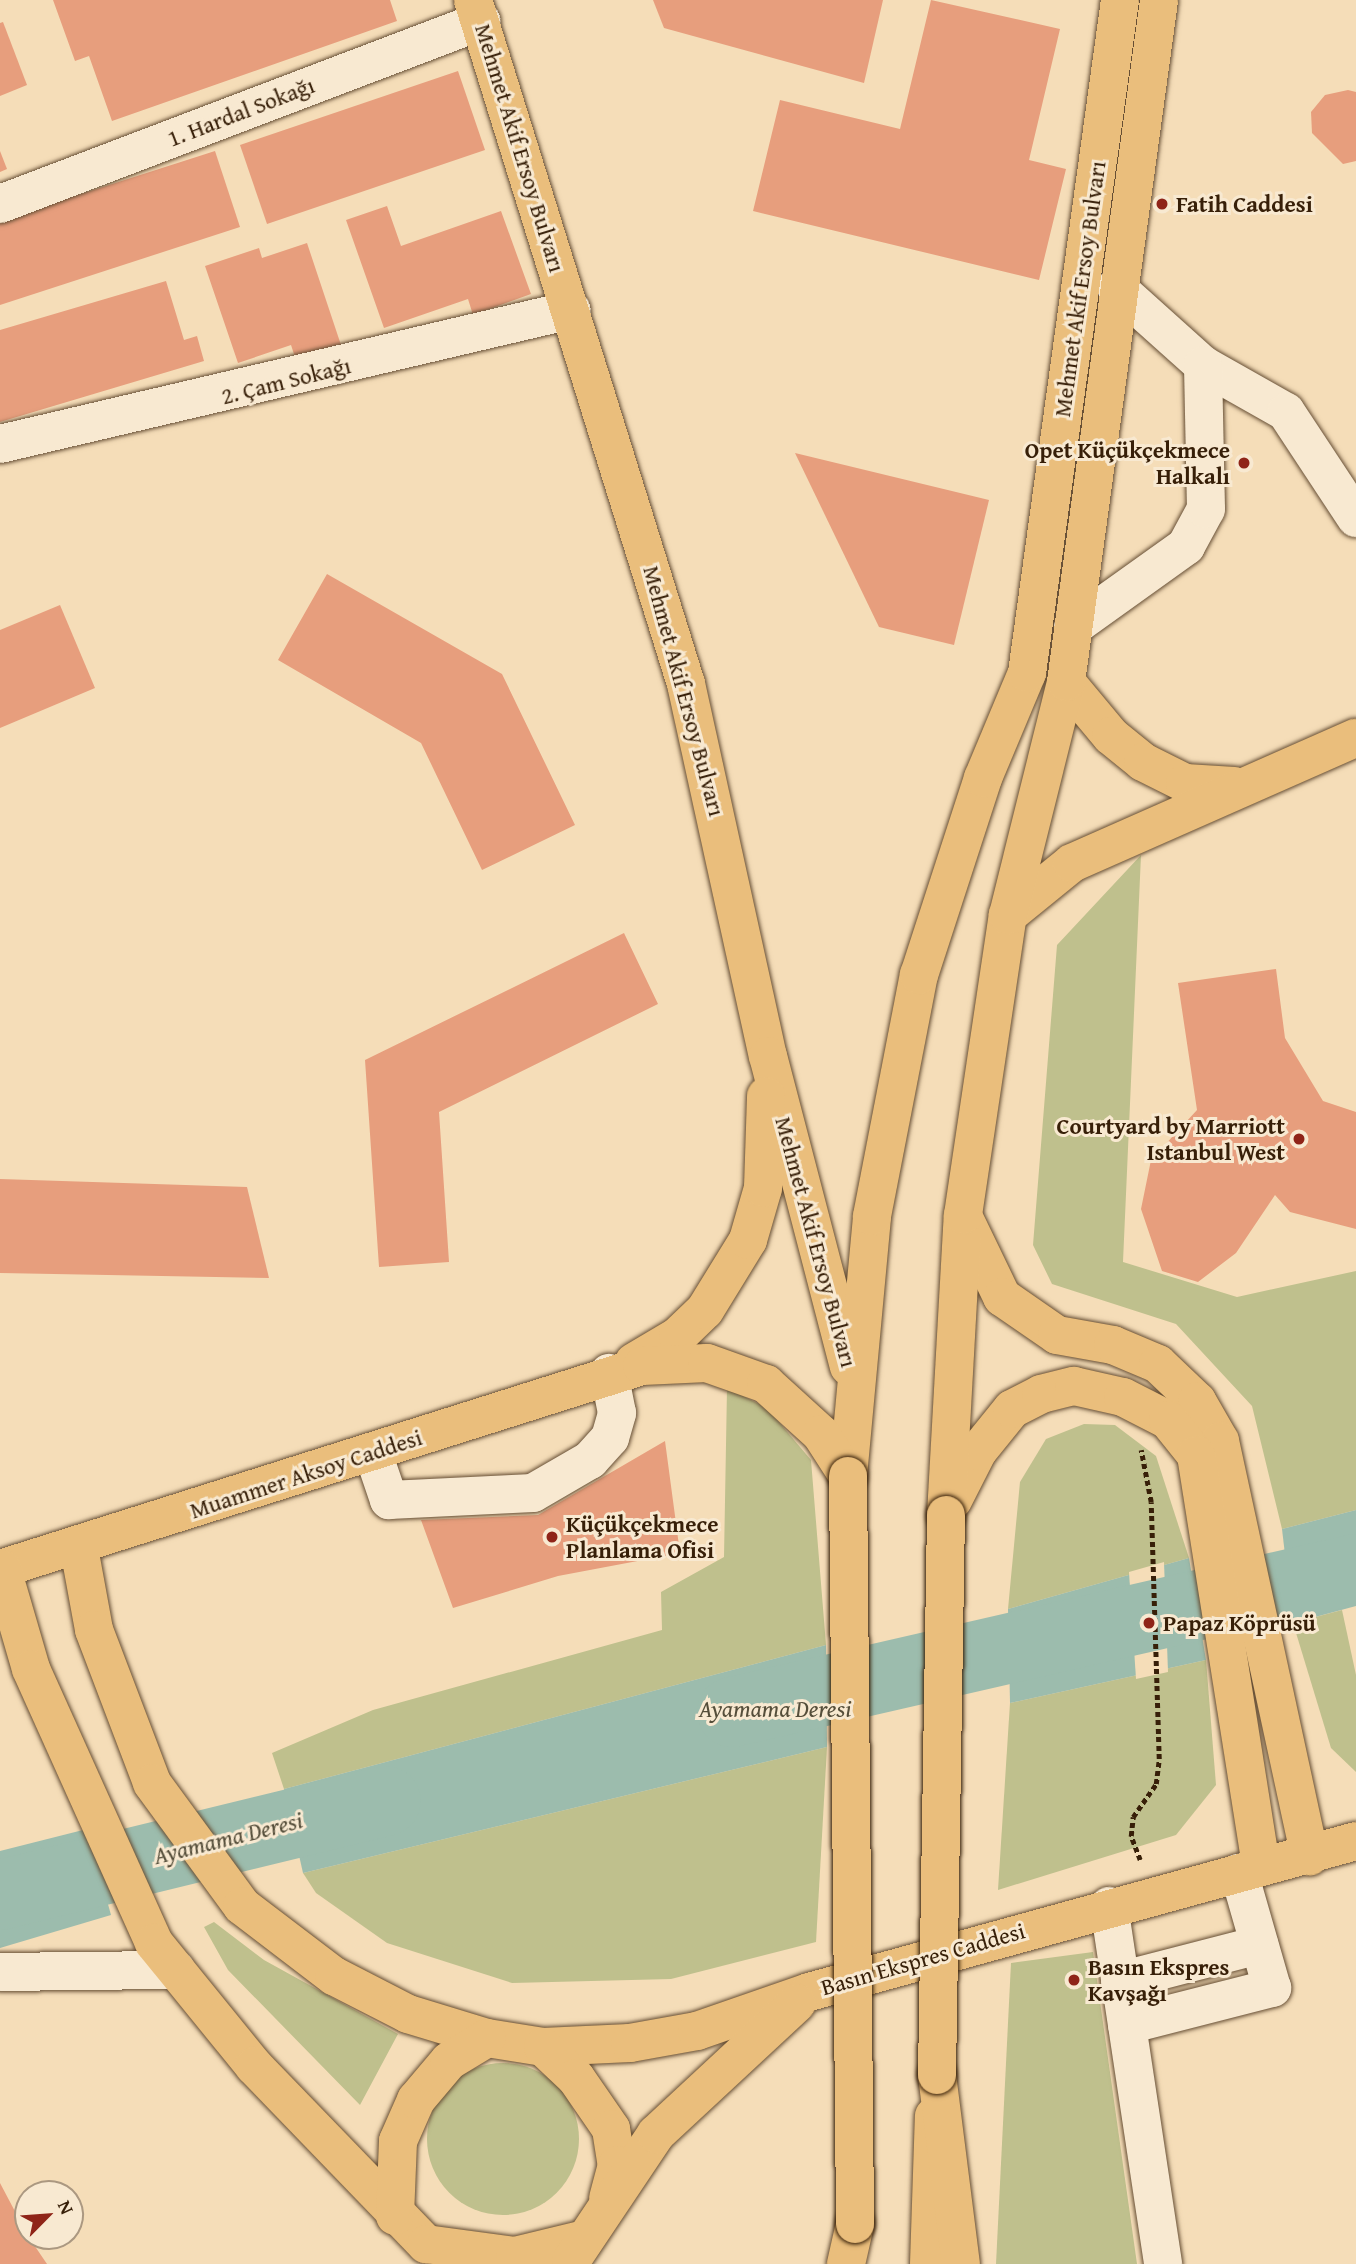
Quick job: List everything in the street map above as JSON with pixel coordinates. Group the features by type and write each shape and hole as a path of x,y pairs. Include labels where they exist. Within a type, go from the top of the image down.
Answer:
{"main road":[{"name":"Mehmet Akif Ersoy Bulvarı","path":"855,2224 848,1476 872,1216 919,975 983,778 1027,674 1120,0"},
{"path":"929,2264 937,2075 946,1515 963,1215 1009,915 1066,682 1149,3"},
{"name":"Mehmet Akif Ersoy Bulvarı","path":"477,10 686,684 768,1056 855,1392"},
{"path":"1066,682 1111,736 1143,762 1185,783 1249,787"},
{"path":"1009,915 1072,863 1356,738"},
{"path":"609,1373 678,1336 730,1277 748,1240 762,1188 768,1056"},
{"path":"963,1215 1002,1297 1027,1318 1057,1335 1113,1345 1158,1364 1197,1401 1220,1441 1211,1465 1251,1782 1250,1870"},
{"path":"609,1373 707,1363 757,1380 791,1400 848,1476"},
{"name":"Muammer Aksoy Caddesi","path":"1,1569 79,1548 609,1373"},
{"path":"946,1515 978,1451 1012,1409 1073,1386 1123,1397 1167,1420 1211,1465 1310,1856"},
{"name":"Basın Ekspres Caddesi","path":"79,1548 94,1630 152,1783 242,1906 334,1976 408,2014 487,2038 543,2047 631,2043 697,2031 809,1992 1109,1906 1310,1856 1356,1841"},
{"path":"1,1569 31,1669 164,1957 254,2066 430,2254 515,2256 575,2252 608,2200 656,2134 809,1992"},
{"path":"395,2216 398,2141 416,2100 449,2062 487,2038"},
{"path":"543,2047 576,2078 611,2129 617,2165 608,2200"},
{"path":"937,2075 961,2264"},
{"path":"846,2264 855,2224"},
{"path":"855,2224 856,2264"}],"street":[{"name":"1. Hardal Sokağı","path":"0,204 477,10"},
{"path":"1116,287 1203,365 1286,412 1356,518"},
{"name":"2. Çam Sokağı","path":"0,444 571,310"},
{"path":"1073,627 1186,546 1206,509 1203,365"},
{"path":"373,1453 389,1500 533,1493 590,1460 610,1438 617,1413 609,1373"},
{"path":"1127,2025 1272,1988 1259,1945 1250,1870"},
{"path":"1109,1906 1163,2264"},
{"path":"1120,1981 1259,1945"},
{"path":"0,1972 164,1957"}],"path":[{"path":"1139,1441 1151,1502 1159,1759 1156,1784 1133,1817 1140,1860"}],"green space":[{"path":"1141,855 1123,1262 1237,1297 1356,1271 1356,1510 1282,1529 1252,1406 1176,1324 1052,1284 1033,1245 1057,945"},
{"path":"727,1388 767,1408 811,1460 826,1645 284,1789 272,1753 373,1710 662,1630 661,1592 724,1557"},
{"path":"1084,1424 1115,1425 1156,1456 1189,1558 1008,1609 1020,1482 1046,1439"},
{"path":"1342,1610 1356,1675 1356,1772 1331,1748 1293,1623"},
{"path":"1206,1660 1216,1785 1176,1835 998,1890 1010,1703"},
{"path":"827,1747 816,1942 671,1979 512,1983 387,1943 316,1893 303,1873"},
{"path":"214,1922 264,1960 398,2034 360,2105 228,1970 204,1927"},
{"path":"1093,1952 1137,2264 996,2264 1011,1963"},
{"path":"503,2063 532,2068 557,2085 574,2110 579,2139 574,2168 557,2193 532,2210 503,2215 474,2210 449,2193 432,2168 427,2139 432,2110 449,2085 474,2068"}],"water":[{"path":"1356,1510 1356,1606 1293,1623 1282,1529"},
{"path":"1189,1558 1206,1660 1010,1703 1008,1609"},
{"name":"Ayamama Deresi","path":"826,1645 827,1747 303,1873 284,1789"},
{"path":"87,1829 111,1915 0,1948 0,1851"}],"pier":[{"path":"1164,1562 1168,1672 1136,1679 1129,1572"}],"building":[{"path":"53,0 390,0 397,21 112,121 89,56 75,61"},
{"path":"653,0 883,0 864,83 664,28"},
{"path":"931,0 1060,29 1029,160 1066,169 1039,280 753,211 780,100 900,129"},
{"path":"3,22 27,85 0,96 0,23"},
{"path":"458,71 485,150 267,224 240,145"},
{"path":"1348,90 1356,92 1356,161 1343,164 1312,133 1311,112 1325,95"},
{"path":"0,151 7,169 0,172"},
{"path":"215,151 240,227 0,305 0,220"},
{"path":"387,206 401,246 501,211 531,294 473,315 468,299 384,328 346,220"},
{"path":"307,243 343,351 298,366 291,345 238,363 205,266 259,248 262,258"},
{"path":"166,281 184,340 197,336 204,361 0,422 0,330"},
{"path":"795,453 989,500 954,645 879,627"},
{"path":"327,574 502,674 575,825 482,870 421,743 278,660"},
{"path":"60,605 95,688 0,728 0,630"},
{"path":"624,933 658,1004 439,1112 449,1262 379,1267 365,1060"},
{"path":"1276,969 1285,1038 1323,1101 1356,1112 1356,1229 1290,1212 1275,1195 1236,1253 1198,1282 1162,1271 1141,1209 1151,1160 1197,1110 1178,983"},
{"path":"0,1179 247,1187 269,1278 0,1273"},
{"name":"Küçükçekmece Planlama Ofisi","path":"665,1441 680,1553 558,1576 453,1608 421,1520 538,1515"},
{"path":"0,2183 14,2210 14,2250 38,2250 47,2264 0,2264"}],"waterway":[{"name":"Ayamama Deresi","path":"732,1712 1356,1569"},
{"name":"Ayamama Deresi","path":"0,1895 386,1801"}],"place":[{"name":"Fatih Caddesi","path":"1162,204"},
{"name":"Opet Küçükçekmece Halkalı","path":"1244,463"},
{"name":"Courtyard by Marriott Istanbul West","path":"1299,1139"},
{"name":"Küçükçekmece Planlama Ofisi","path":"552,1537"},
{"name":"Papaz Köprüsü","path":"1149,1623"},
{"name":"Basın Ekspres Kavşağı","path":"1074,1980"}]}
